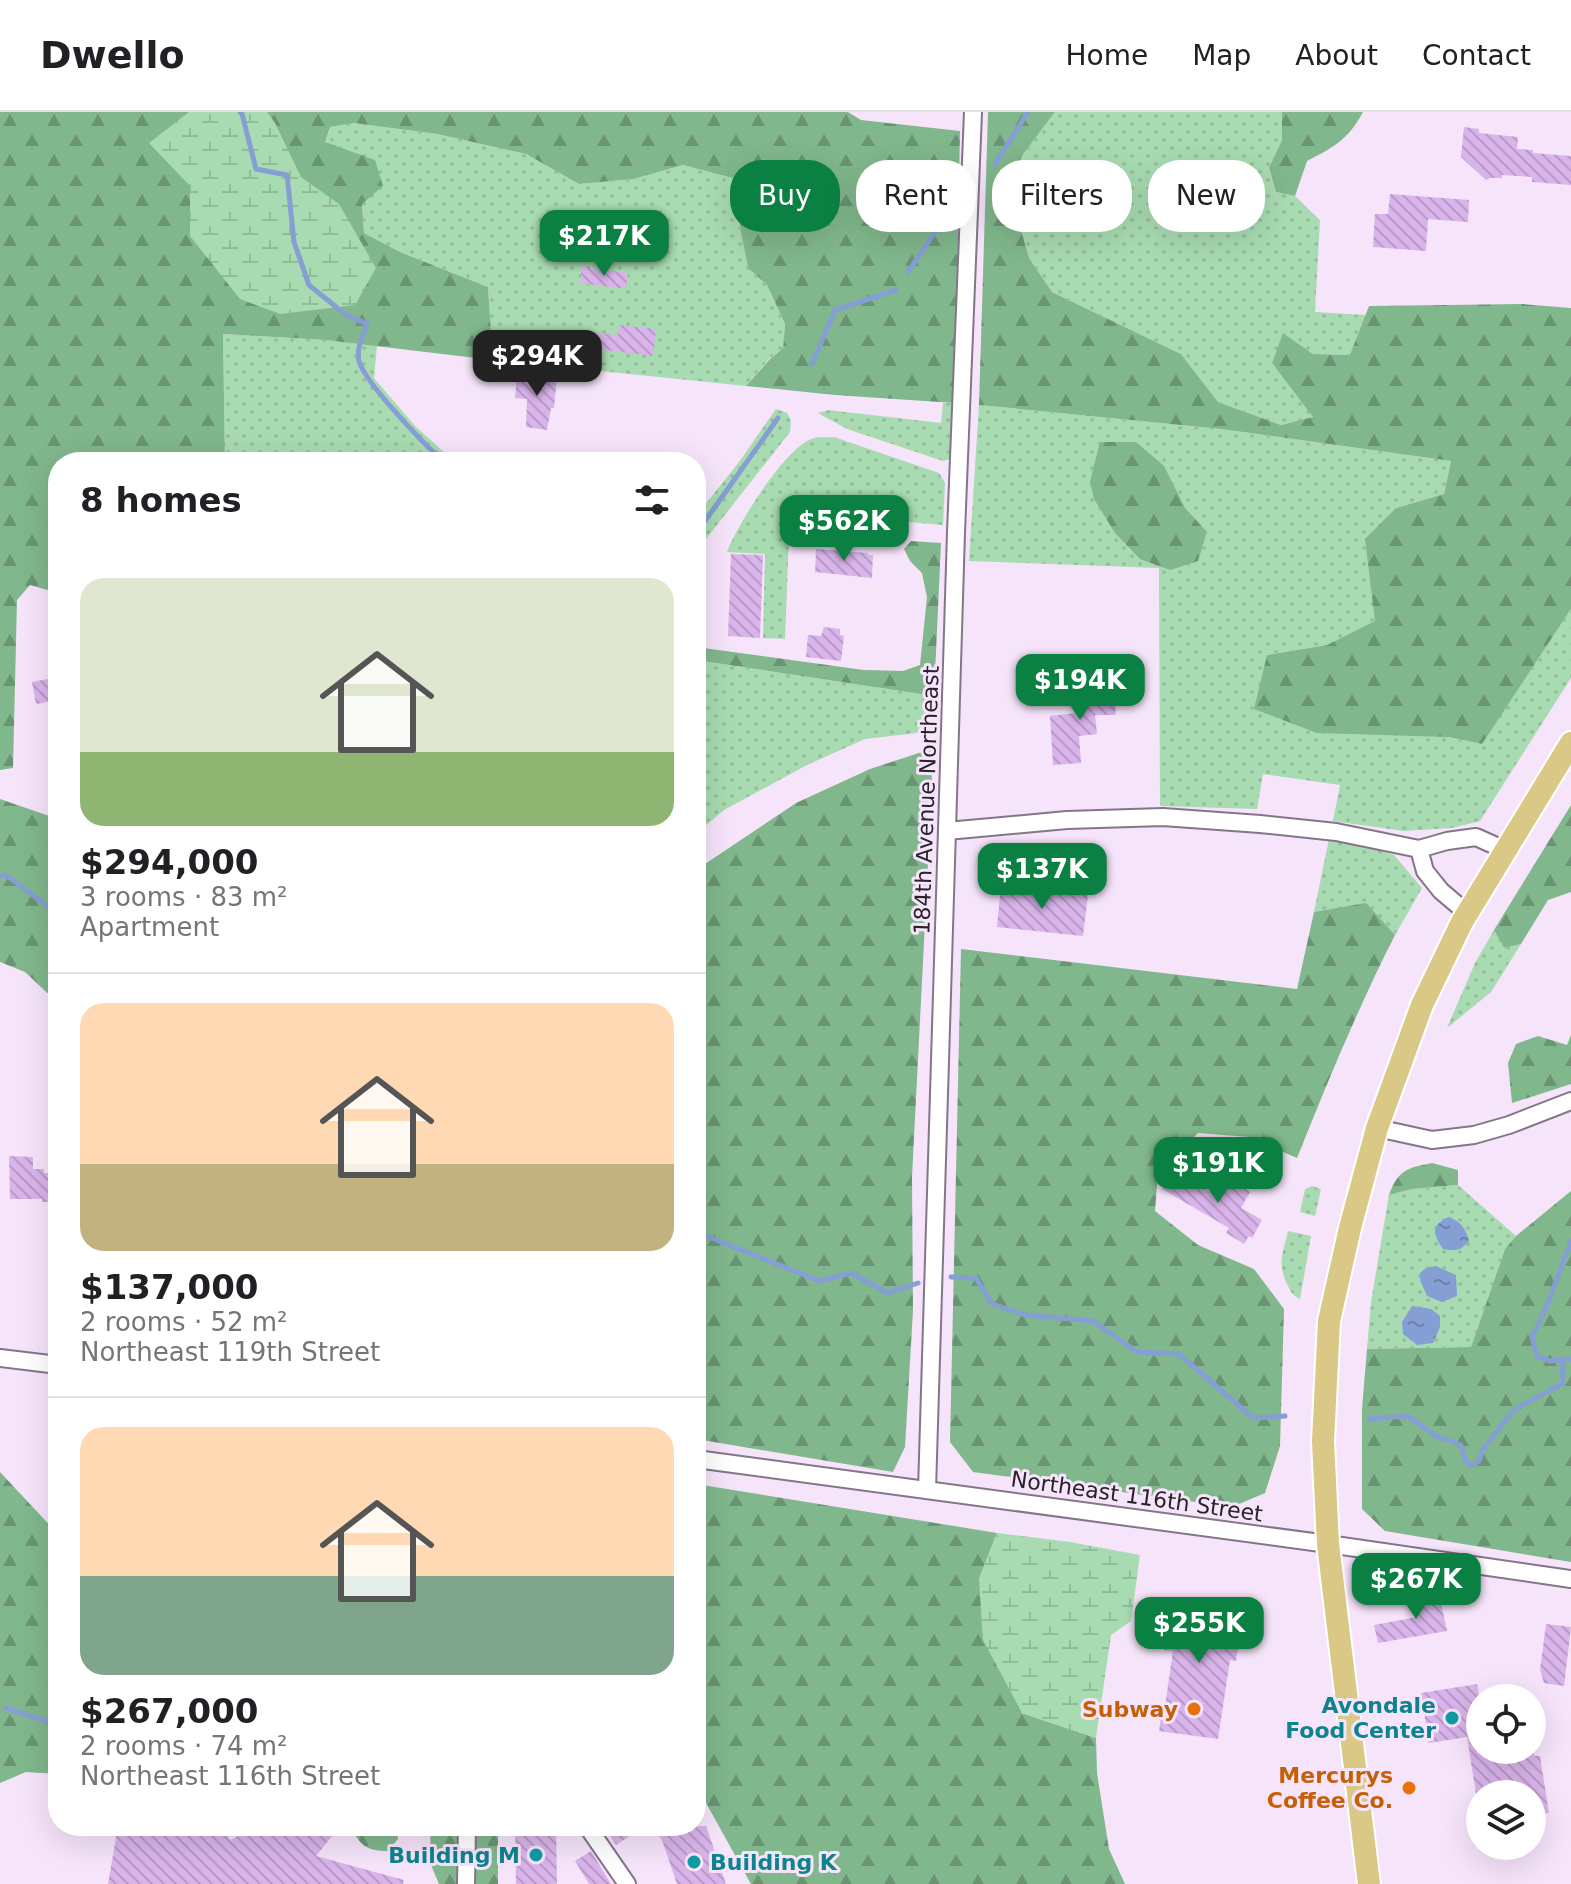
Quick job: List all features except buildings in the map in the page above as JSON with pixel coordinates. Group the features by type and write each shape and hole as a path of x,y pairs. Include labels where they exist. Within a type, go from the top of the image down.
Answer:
{"main road":[{"path":"1369,1884 1328,1544 1323,1441 1329,1321 1377,1128 1422,1005 1467,913 1571,743"}],"street":[{"name":"184th Avenue Northeast","path":"927,1490 956,532 973,112"},
{"path":"947,831 1067,820 1163,817 1336,832 1419,849 1476,837 1505,850"},
{"path":"1419,849 1425,871 1441,891 1467,913"},
{"path":"1377,1128 1432,1140 1474,1135 1571,1101"},
{"path":"0,1358 48,1364"},
{"name":"Northeast 116th Street","path":"706,1460 1571,1579"},
{"path":"466,1884 467,1836"},
{"path":"594,1836 627,1884"}],"green space":[{"path":"0,112 848,112 861,120 960,131 959,160 856,160 856,232 958,232 955,403 746,386 783,348 785,324 767,285 748,268 741,232 840,232 840,160 730,160 730,177 683,165 634,179 579,184 526,154 437,134 354,123 330,127 325,142 375,160 383,186 362,204 364,233 400,252 488,287 493,360 325,340 223,334 225,452 48,452 48,590 30,585 17,600 13,768 0,770"},
{"path":"189,112 267,112 301,177 339,204 376,268 355,305 280,314 240,299 190,236 190,186 149,143"},
{"path":"988,112 1055,112 1020,160 992,160 992,232 1022,232 1029,258 1052,292 1181,354 1218,402 1281,425 1313,417 1272,363 1283,333 1313,354 1350,355 1369,306 1522,304 1571,308 1571,609 1482,744 1448,737 1317,733 1254,709 1267,655 1327,645 1375,621 1365,539 1396,508 1444,494 1451,461 1221,429 979,405"},
{"path":"1055,112 1282,112 1282,140 1269,169 1276,192 1295,196 1320,220 1315,312 1366,315 1351,355 1313,354 1284,334 1272,363 1314,417 1281,425 1218,402 1181,354 1052,292 1029,258 1022,232 1132,232 1132,160 1020,160"},
{"path":"1282,112 1363,112 1340,142 1307,161 1295,196 1276,192 1269,168 1282,140"},
{"path":"354,123 437,134 526,154 579,184 634,179 683,165 730,177 730,232 741,232 748,268 767,285 785,324 783,348 746,386 493,360 488,287 400,252 364,233 362,204 325,142 330,127"},
{"path":"223,334 377,346 374,378 415,426 444,452 225,452"},
{"path":"943,403 955,403 951,459 943,461 847,429 818,413 828,410 941,423"},
{"path":"979,405 1221,429 1451,461 1444,494 1396,508 1373,592 1376,621 1327,645 1267,655 1448,737 1481,744 1571,609 1571,678 1480,821 1452,828 1404,831 1333,821 1340,785 1263,774 1257,809 1160,806 1159,568 969,561"},
{"path":"776,409 787,413 791,420 790,432 706,539 706,503"},
{"path":"834,437 939,473 945,483 943,525 790,512 785,639 763,638 765,554 727,552 750,508 798,447 809,440"},
{"path":"1100,442 1136,442 1164,466 1185,508 1207,532 1198,561 1170,570 1140,559 1115,533 1094,499 1090,482"},
{"path":"911,541 941,543 934,696 706,662 706,648 864,670 903,671 920,665 927,597 922,573 904,549"},
{"path":"706,662 934,696 934,731 865,739 807,765 724,810 706,825"},
{"path":"931,749 932,785 912,1177 913,1310 905,1447 893,1472 706,1441 706,863 796,803 870,769"},
{"path":"0,799 48,816 48,994 25,972 0,962"},
{"path":"1571,805 1571,892 1548,900 1521,944 1504,948 1494,930"},
{"path":"1329,839 1394,855 1422,888 1395,935 1366,904 1314,912"},
{"path":"1366,903 1395,935 1343,1046 1297,1158 1249,1137 1198,1133 1158,1173 1155,1211 1198,1245 1254,1269 1284,1309 1280,1446 1265,1493 1232,1507 973,1472 950,1442 961,949 1297,989 1314,912"},
{"path":"1494,930 1504,948 1521,944 1491,992 1447,1028 1475,963"},
{"path":"1571,1035 1571,1084 1512,1103 1508,1063 1516,1044 1538,1036 1567,1045"},
{"path":"1432,1163 1458,1170 1458,1185 1412,1189 1389,1195 1404,1172"},
{"path":"1458,1185 1516,1236 1505,1249 1471,1347 1367,1349 1371,1302 1389,1195 1412,1189"},
{"path":"1312,1186 1321,1189 1315,1216 1300,1212 1305,1189"},
{"path":"1571,1191 1571,1562 1385,1531 1362,1509 1362,1409 1367,1349 1471,1347 1505,1249 1516,1236"},
{"path":"1288,1231 1311,1236 1300,1299 1291,1291 1282,1270"},
{"path":"0,1472 48,1523 48,1773 26,1772 0,1783"},
{"path":"706,1486 997,1533 979,1579 1022,1713 1096,1738 1097,1773 1109,1849 1125,1884 751,1884 706,1803"},
{"path":"997,1533 1140,1555 1131,1621 1111,1635 1096,1738 1022,1713 983,1640 979,1579"},
{"path":"356,1836 398,1836 398,1839 388,1851 370,1849"},
{"path":"430,1836 498,1836 498,1884 439,1884 431,1865"}],"water":[{"path":"1449,1217 1462,1226 1469,1240 1458,1249 1443,1249 1435,1235 1439,1223"},
{"path":"1436,1266 1456,1275 1457,1296 1442,1302 1427,1296 1420,1273"},
{"path":"1412,1306 1431,1309 1440,1316 1440,1327 1433,1343 1417,1345 1403,1334 1402,1322"}],"waterway":[{"path":"240,112 256,169 287,175 294,242 309,285 346,315 367,324 358,352 364,371 397,413 434,452"},
{"path":"998,160 1028,112"},
{"path":"908,272 935,232"},
{"path":"812,364 835,310 896,290"},
{"path":"706,520 778,418"},
{"path":"0,876 6,875 48,906"},
{"path":"706,1236 820,1281 851,1273 888,1293 918,1283"},
{"path":"1571,1241 1532,1337 1537,1356 1550,1361 1571,1359"},
{"path":"951,1277 976,1278 992,1304 1025,1315 1093,1321 1137,1352 1179,1354 1253,1418 1285,1416"},
{"path":"1369,1419 1408,1416 1436,1436 1461,1445 1465,1460 1471,1466 1479,1461 1483,1449 1514,1410 1563,1383 1562,1359"},
{"path":"6,1708 48,1722"}],"place":[{"name":"Subway","path":"1194,1709"},
{"name":"Avondale Food Center","path":"1452,1718"},
{"name":"Mercurys Coffee Co.","path":"1409,1788"},
{"name":"Building M","path":"536,1855"},
{"name":"Building K","path":"694,1862"}]}
